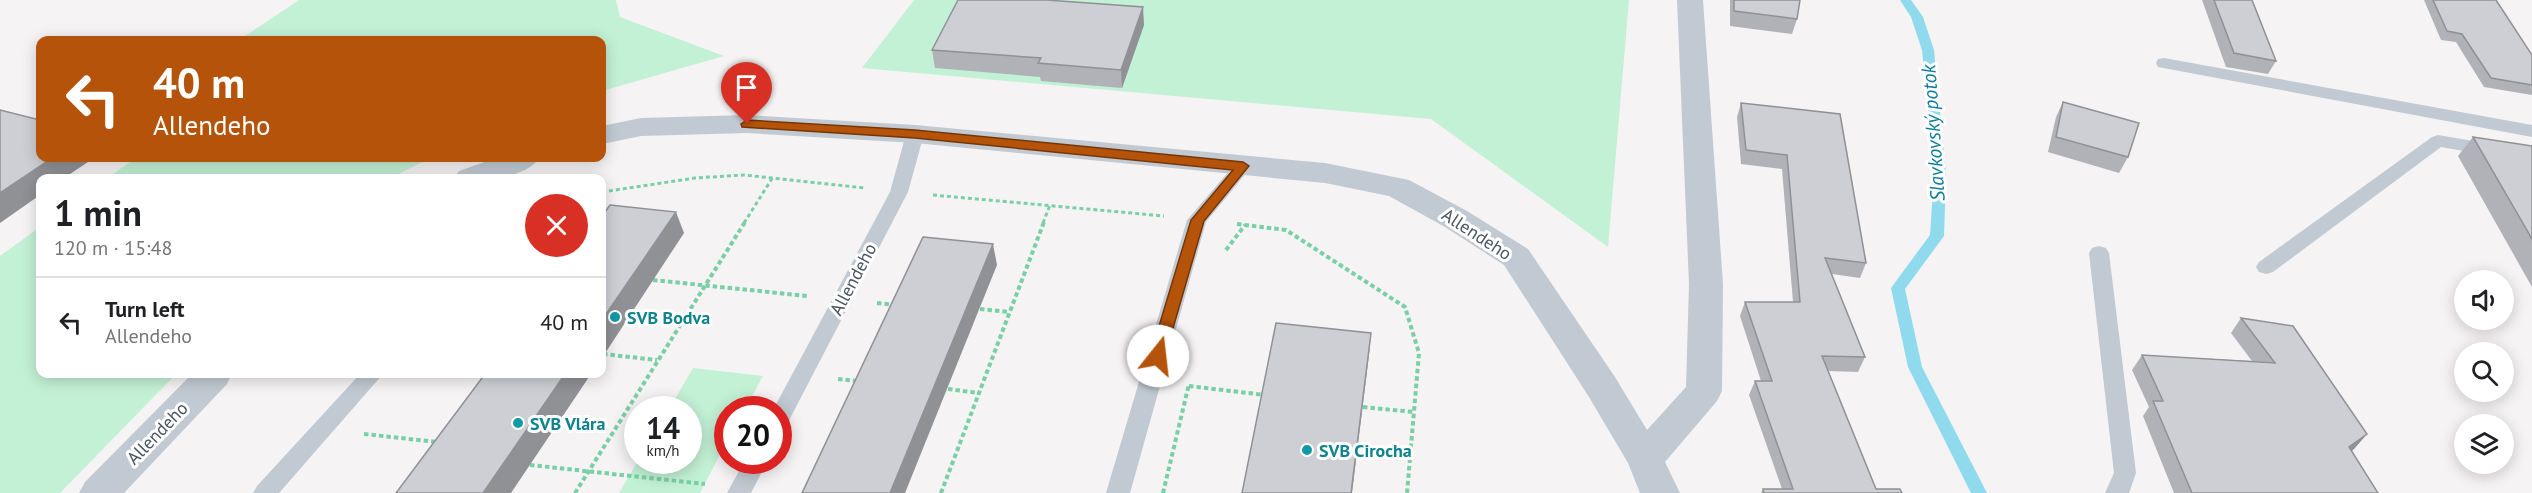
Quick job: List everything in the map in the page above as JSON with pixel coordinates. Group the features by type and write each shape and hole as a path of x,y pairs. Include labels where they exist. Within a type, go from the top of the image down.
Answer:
{"street":[{"path":"1645,459 1704,391 1706,284 1690,0"},
{"name":"Allendeho","path":"606,134 641,128 747,124 915,134 1325,173 1398,186 1516,257 1602,387 1645,459 1660,493"},
{"path":"481,174 513,162"},
{"name":"Allendeho","path":"99,493 210,378"}],"lane":[{"path":"2164,63 2532,131"},
{"name":"Allendeho","path":"791,396 899,192 915,134"},
{"path":"2266,267 2438,141 2532,157"},
{"path":"1118,493 1197,220 1243,166"},
{"path":"2099,253 2125,473 2117,493"},
{"path":"265,493 368,378"},
{"path":"739,493 749,474"}],"path":[{"path":"606,191 720,176 772,177 785,181 1050,205 1286,230 1406,307 1419,353 1407,493"},
{"path":"574,493 772,177"},
{"path":"941,493 1050,205"},
{"path":"653,280 808,296"},
{"path":"980,309 1010,312"},
{"path":"606,354 657,360"},
{"path":"1189,386 1266,396"},
{"path":"948,389 979,393"},
{"path":"1363,407 1414,412"},
{"path":"357,433 438,443"},
{"path":"530,465 704,484"}],"green space":[{"path":"299,0 616,0 620,17 724,56 606,90 606,36 245,36"},
{"path":"914,0 1629,0 1608,247 1431,119 862,68"},
{"path":"130,162 422,162 399,174 113,174"},
{"path":"36,230 36,378 172,378 60,493 0,493 0,256"},
{"path":"693,368 763,376 752,396 714,396 714,466 700,493 619,493 630,474 702,474 702,396 677,396"}],"building":[{"path":"958,0 1047,0 1143,7 1121,70 1038,63 1041,58 932,50"},
{"path":"1734,0 1800,0 1797,19 1734,11"},
{"path":"2214,0 2252,0 2276,61 2234,53"},
{"path":"2433,0 2496,0 2532,55 2532,85 2491,78 2462,34 2447,31"},
{"path":"2063,102 2139,123 2128,157 2056,137"},
{"path":"1741,103 1840,114 1866,263 1825,258 1865,357 1822,356 1876,489 1900,489 1902,493 1764,493 1763,489 1793,489 1755,381 1772,381 1745,302 1800,302 1787,155 1746,150"},
{"path":"0,110 36,119 36,162 46,162 0,193"},
{"path":"2473,137 2532,146 2532,239"},
{"path":"610,205 676,212 606,314 606,210"},
{"path":"923,237 993,244 890,493 802,493"},
{"path":"2241,318 2293,326 2367,434 2349,447 2378,493 2192,493 2153,401 2163,401 2142,355 2275,363"},
{"name":"SVB Cirocha","path":"1276,323 1371,333 1351,493 1242,493"},
{"path":"482,378 562,378 483,493 396,493"}],"waterway":[{"name":"Slavkovský potok","path":"1905,0 1917,17 1928,50 1940,174 1937,236 1898,288 1915,367 1979,493"}],"place":[{"name":"SVB Bodva","path":"615,317"},
{"name":"SVB Vlára","path":"518,423"},
{"name":"SVB Cirocha","path":"1307,450"}],"route":[{"path":"747,124 915,134 1243,166 1197,220 1158,356"}]}
